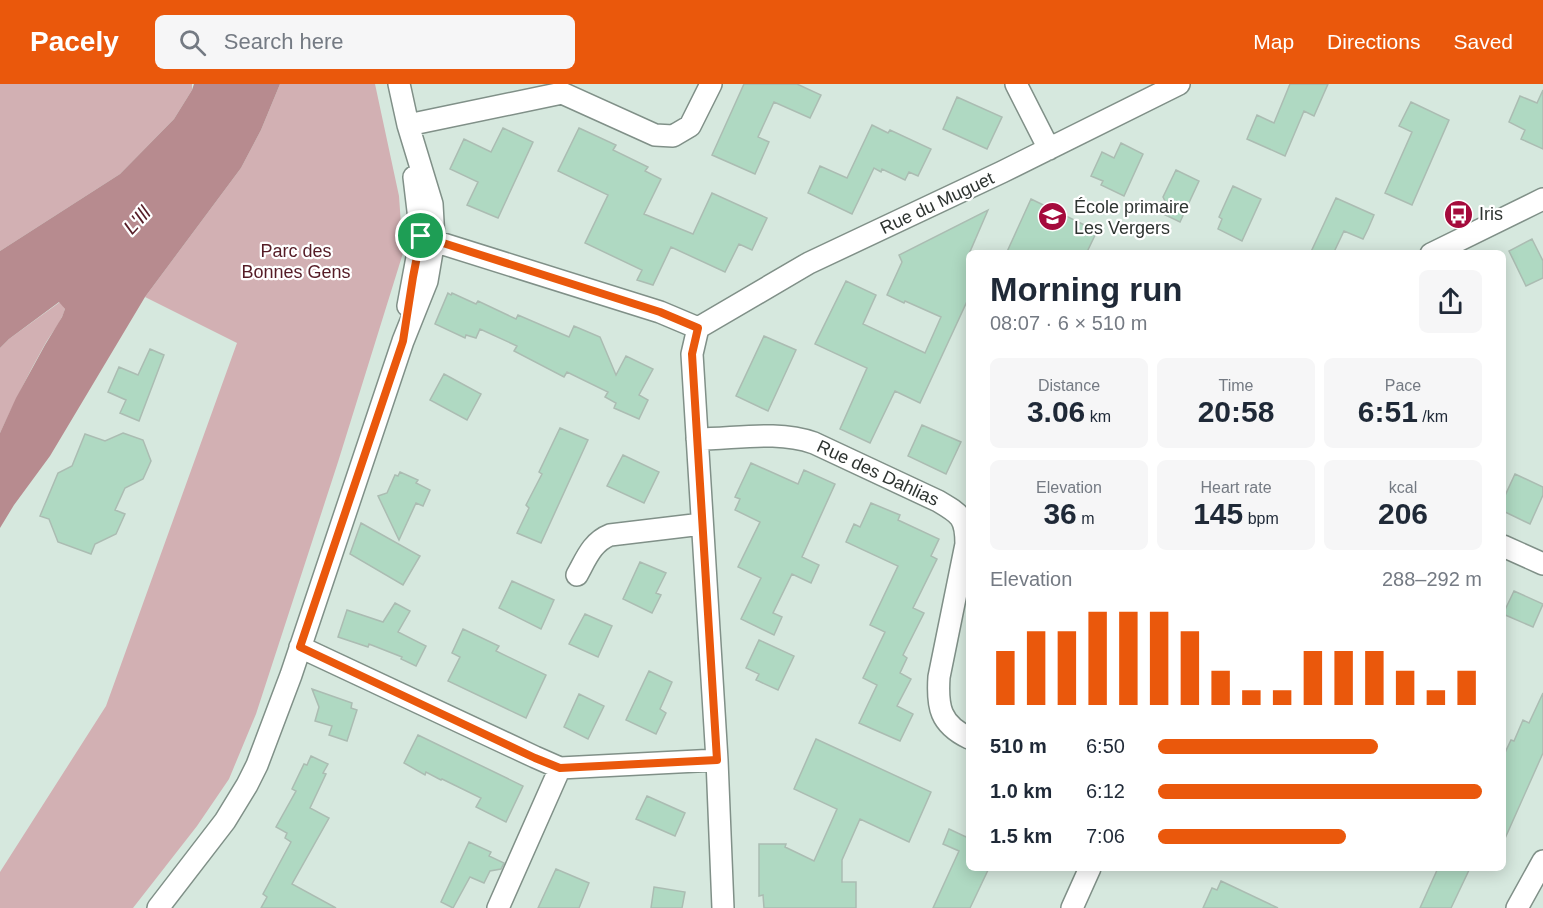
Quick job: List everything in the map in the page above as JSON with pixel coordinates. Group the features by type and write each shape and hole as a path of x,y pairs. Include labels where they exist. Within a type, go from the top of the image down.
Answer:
{"street":[{"path":"158,908 213,838 257,765 300,647 403,341 413,277 427,238 399,84"},
{"path":"408,126 562,89 655,135 673,136 690,126 711,84"},
{"path":"1016,84 1049,149"},
{"name":"Rue du Muguet","path":"698,328 809,263 1002,172 1179,84"},
{"path":"1439,250 1543,199"},
{"path":"427,238 660,312 698,328 692,354 717,760 723,908"},
{"name":"Rue des Dahlias","path":"697,439 774,436 803,439 938,501 962,518 966,529"},
{"path":"577,575 594,545 602,538 610,535 702,524"},
{"name":"Rue des Dahlias","path":"966,544 939,677 938,704 948,724 966,737"},
{"path":"1506,548 1543,564"},
{"path":"300,647 560,768 717,760"},
{"path":"498,908 560,768"},
{"path":"1518,908 1543,861"},
{"path":"1072,908 1089,871"}],"green space":[{"path":"0,84 192,84 192,90 174,119 120,174 0,251"},
{"name":"Parc des Bonnes Gens","path":"280,84 375,84 399,196 403,253 256,714 229,779 197,826 133,908 0,908 0,872 106,706 237,343 145,297 241,168 261,130"},
{"path":"60,302 65,309 63,314 32,367 0,433 0,348"}],"water":[{"name":"L'Ill","path":"194,84 280,84 261,130 241,168 145,297 50,456 0,528 0,433 16,398 65,309 59,302 0,348 0,251 120,174 174,119"}],"building":[{"path":"744,84 797,84 821,95 810,118 774,102 758,137 769,142 755,174 712,155"},
{"path":"1290,84 1328,84 1314,116 1304,111 1285,156 1247,139 1257,115 1274,123"},
{"path":"1543,90 1543,149 1521,139 1525,130 1509,122 1520,96 1537,103"},
{"path":"957,97 1002,117 987,149 943,129"},
{"path":"1411,102 1449,120 1412,205 1385,193 1412,132 1399,126"},
{"path":"872,125 888,133 890,130 931,149 918,176 909,172 905,180 882,169 881,172 874,168 852,214 808,193 820,166 847,178"},
{"path":"503,128 533,142 498,218 467,205 478,182 450,169 464,139 491,152"},
{"path":"579,128 616,145 613,150 648,167 645,171 661,179 644,214 693,234 712,193 767,218 752,250 739,244 725,272 671,247 653,285 637,280 642,270 585,243 608,195 558,171"},
{"path":"1121,143 1143,154 1124,196 1101,185 1103,181 1091,176 1102,152 1114,158"},
{"path":"1176,170 1199,181 1180,222 1161,213 1166,203 1163,197"},
{"path":"1233,186 1261,199 1242,241 1218,229 1222,219 1219,217"},
{"path":"1336,198 1374,215 1363,239 1344,231 1335,250 1312,250"},
{"path":"1031,199 1097,231 1088,250 1008,250"},
{"path":"988,210 971,250 966,250 966,303 920,403 895,391 870,443 840,429 867,368 815,344 846,281 876,295 863,324 925,353 941,317 887,295 902,262 899,255"},
{"path":"1532,239 1543,261 1543,278 1526,286 1509,251"},
{"path":"448,293 476,304 478,301 516,319 518,315 569,337 574,326 600,337 616,375 626,356 653,369 639,395 648,400 639,419 614,408 616,403 605,397 608,392 567,372 564,377 514,351 517,346 480,329 476,338 466,335 465,338 435,324"},
{"path":"764,336 796,350 768,411 736,396"},
{"path":"150,349 164,355 139,421 120,413 126,400 108,392 119,367 138,375"},
{"path":"444,374 481,394 467,420 430,400"},
{"path":"922,425 961,442 946,474 908,456"},
{"path":"560,428 588,440 541,543 517,533 529,508 526,505 542,474 539,472"},
{"path":"123,433 143,440 151,461 143,479 125,488 115,510 125,514 116,534 95,544 91,554 58,542 49,519 40,516 58,473 72,466 85,434 105,441"},
{"path":"623,455 659,472 644,503 607,486"},
{"path":"751,463 798,484 804,470 835,484 802,557 819,565 811,583 792,574 773,613 782,617 774,635 741,619 761,578 738,567 760,522 735,510 740,499 735,497"},
{"path":"400,472 418,480 416,483 430,490 423,506 416,503 399,540 378,496 387,493 395,475 398,476"},
{"path":"1515,474 1543,487 1543,495 1530,524 1506,512 1506,494"},
{"path":"871,503 900,515 898,520 939,539 931,556 937,559 913,608 924,613 903,655 907,658 900,673 911,679 897,706 913,714 900,741 859,723 877,685 863,678 885,632 870,625 898,566 846,542 854,524 860,527"},
{"path":"361,523 420,556 403,585 350,554"},
{"path":"640,562 666,573 656,593 661,595 652,613 623,599"},
{"path":"512,581 554,600 541,629 499,608"},
{"path":"1514,591 1543,604 1533,627 1506,615 1506,608"},
{"path":"395,603 410,611 398,632 426,646 416,666 401,659 402,657 369,644 368,647 338,637 347,610 383,622"},
{"path":"585,614 612,626 598,657 569,644"},
{"path":"463,629 499,646 496,651 546,675 526,718 448,681 460,657 452,653"},
{"path":"759,640 794,656 778,690 756,680 759,674 746,668"},
{"path":"649,671 672,682 660,709 666,713 656,734 626,720"},
{"path":"312,689 352,703 351,708 357,710 347,741 329,735 332,726 315,721 319,707"},
{"path":"1543,693 1543,753 1506,836 1506,751 1511,740 1514,741 1523,720 1529,723"},
{"path":"579,694 604,706 588,739 564,727"},
{"path":"418,735 523,786 506,822 476,807 481,798 426,772 425,775 404,763"},
{"path":"816,739 931,792 909,842 860,819 842,860 842,882 856,882 856,908 764,908 763,895 759,896 759,844 786,844 785,847 814,861 837,809 794,789"},
{"path":"311,756 328,764 323,773 326,774 310,808 329,818 292,884 336,908 261,908 267,897 263,894 291,842 285,838 287,833 276,827 296,791 292,789 304,764 307,765"},
{"path":"647,796 685,813 675,836 636,819"},
{"path":"949,829 966,837 966,871 988,871 970,908 933,908 959,851 943,844"},
{"path":"469,842 491,852 489,856 504,863 501,869 490,871 484,883 470,877 453,908 441,902"},
{"path":"556,869 589,883 579,908 538,908"},
{"path":"1437,871 1469,871 1451,908 1420,908"},
{"path":"1221,881 1278,908 1203,908 1212,888 1217,890"},
{"path":"654,887 685,892 682,908 651,908"}],"place":[{"name":"Iris","path":"1458,214"},
{"name":"École primaire Les Vergers","path":"1053,217"}],"route":[{"path":"421,236 660,312 698,328 692,354 717,760 560,768 300,647 403,341 421,236"}]}
